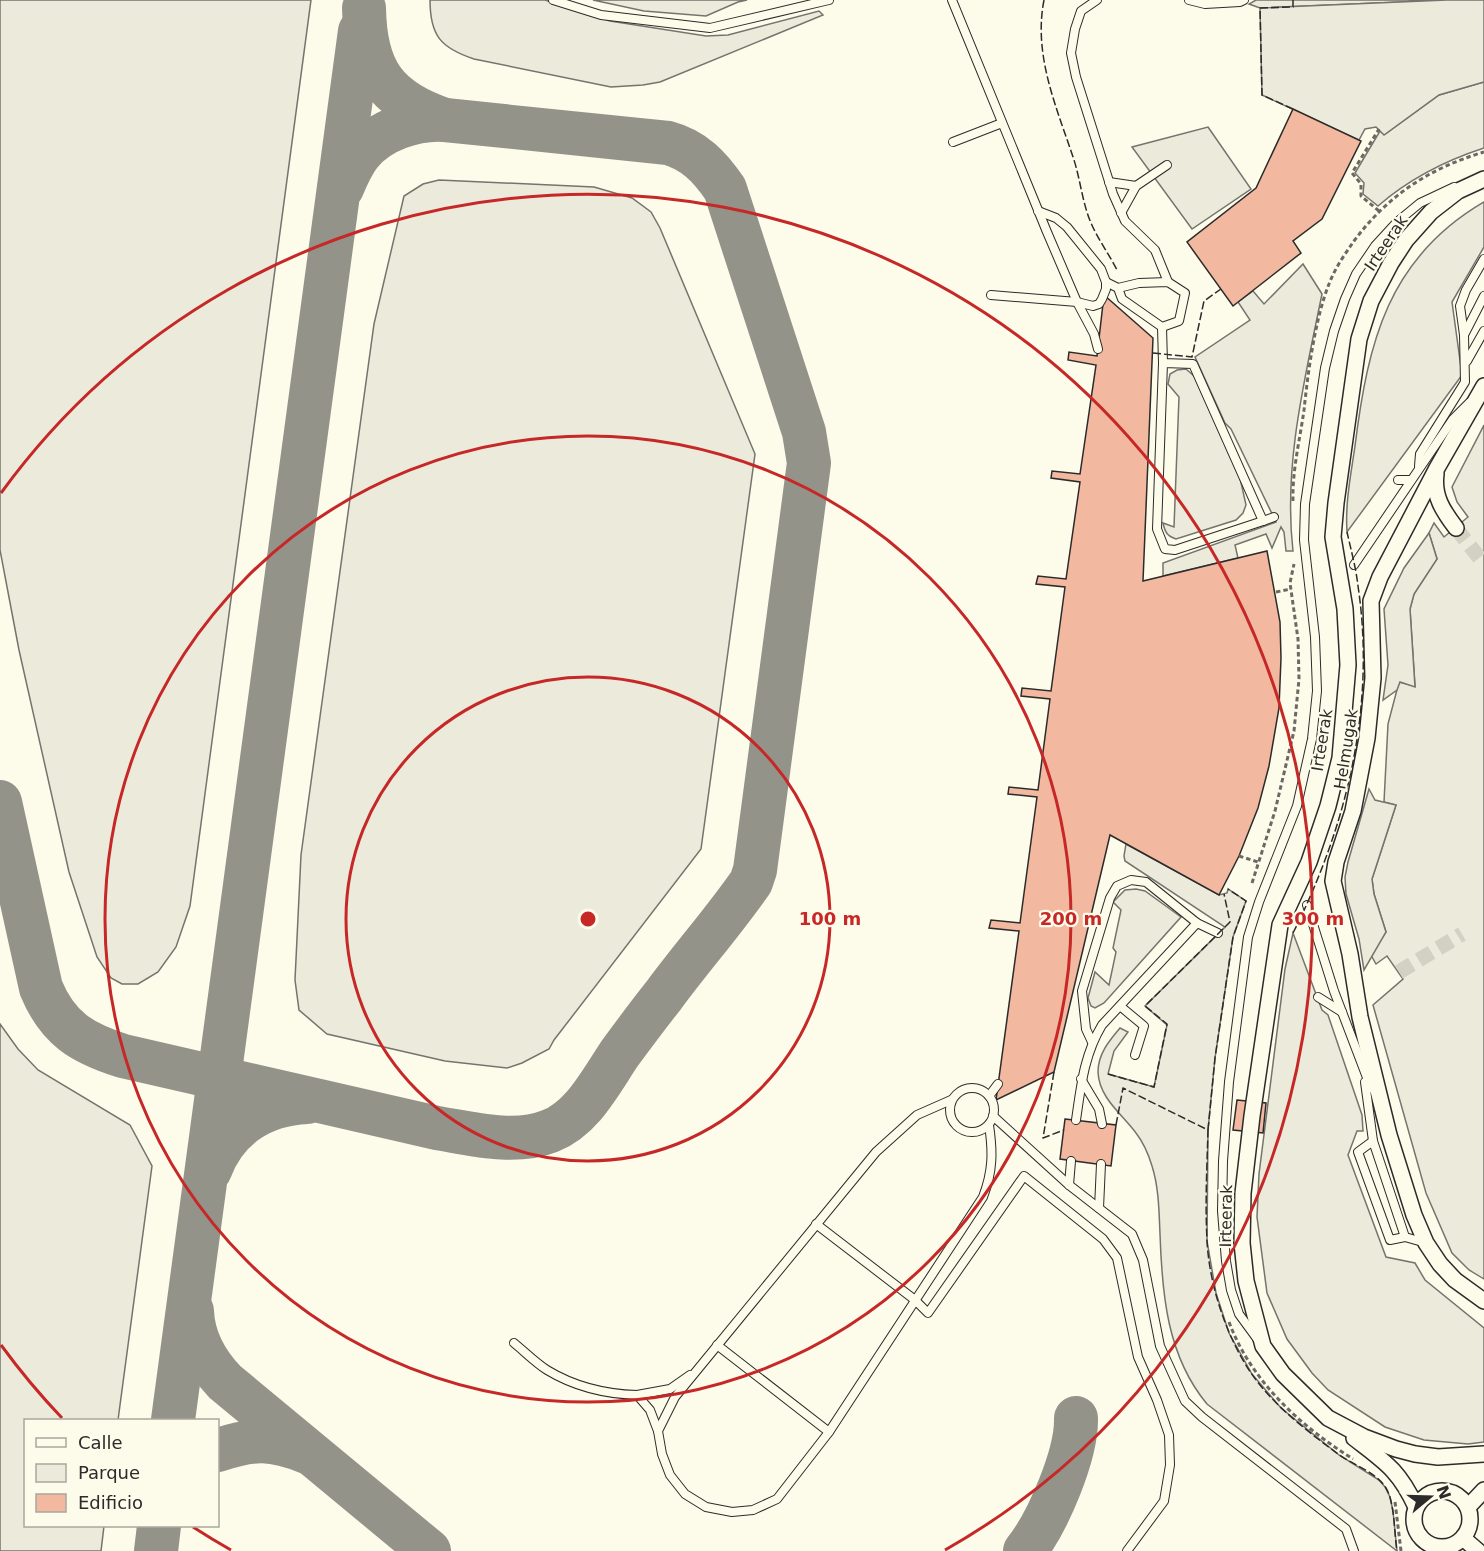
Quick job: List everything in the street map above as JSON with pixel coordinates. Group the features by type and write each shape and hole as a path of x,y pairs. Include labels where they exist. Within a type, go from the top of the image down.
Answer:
{"street":[{"name":"Irteerak","path":"1263,1346 1246,1281 1242,1243 1243,1193 1280,925 1309,862 1328,806 1340,758 1348,665 1345,609 1333,537 1359,339 1371,301 1406,240 1431,212 1458,191 1484,179"},
{"name":"Helmugak","path":"1483,388 1437,468 1380,577 1371,601 1373,678 1367,738 1353,811 1334,873 1334,890 1350,954 1360,1017 1389,1135 1414,1215 1426,1243 1440,1264 1455,1280 1484,1301"},
{"path":"1437,468 1436,494 1443,511 1456,528"},
{"path":"1455,1280 1484,1290"},
{"path":"1263,1346 1283,1374 1328,1418 1393,1468 1416,1507"},
{"path":"1328,1418 1364,1437 1415,1454 1438,1457 1484,1454"},
{"path":"1442,1490 1461,1498 1468,1507 1469,1529 1463,1538 1447,1548 1426,1548 1414,1528 1413,1517 1422,1498 1431,1492 1442,1490"},
{"path":"1468,1507 1484,1490"},
{"path":"1463,1538 1478,1551"}],"lane":[{"path":"554,0 601,15 710,28 829,0"},
{"path":"952,0 1038,211 1077,302 1094,334 1098,349"},
{"path":"1097,0 1081,12 1075,29 1071,53 1076,77 1121,213 1125,221 1155,250 1168,282"},
{"path":"1189,0 1205,4 1244,0"},
{"path":"953,142 1002,123"},
{"path":"1121,213 1136,186 1167,165"},
{"path":"1263,1346 1239,1314 1231,1290 1222,1211 1223,1161 1229,1082 1248,937 1259,902 1297,806 1312,739 1317,691 1316,637 1304,531 1305,504 1325,368 1334,330 1345,299 1356,274 1374,246 1397,222 1420,203 1455,187 1484,179"},
{"path":"1109,182 1136,186"},
{"path":"991,294 1077,302 1093,306 1099,304 1106,290 1106,282 1101,269 1067,227 1056,218 1038,211"},
{"path":"1419,469 1420,453 1465,382 1466,363 1460,306 1466,290 1484,259"},
{"path":"1106,282 1118,288 1138,283 1168,282 1185,293 1179,321 1162,327"},
{"path":"1118,288 1122,299 1162,327"},
{"path":"1464,335 1484,296"},
{"path":"1162,327 1163,363 1157,530 1165,549 1175,550 1274,517"},
{"path":"1466,363 1484,331"},
{"path":"1163,363 1193,364 1263,521"},
{"path":"1354,565 1453,419 1483,388"},
{"path":"1398,480 1411,480"},
{"path":"1092,1042 1086,1029 1082,991 1110,897 1117,886 1131,880 1146,882 1197,923 1218,933"},
{"path":"1307,905 1342,1012 1389,1135"},
{"path":"1076,1120 1081,1079 1092,1042 1102,1025 1197,923"},
{"path":"1318,997 1342,1012"},
{"path":"1120,1006 1144,1026 1135,1055"},
{"path":"1361,1062 1373,1141 1405,1238"},
{"path":"1081,1079 1099,1109 1102,1124"},
{"path":"989,1096 998,1084"},
{"path":"637,1395 650,1410 670,1475 685,1494 706,1507 732,1512 753,1510 777,1499 829,1432 983,1197 991,1176 992,1148 989,1125 994,1110 989,1096 980,1089 969,1088 958,1092 951,1100 917,1115 876,1152 696,1370 675,1397 658,1431"},
{"path":"951,1100 949,1111 952,1121 959,1129 970,1133 980,1131 989,1125"},
{"path":"993,1116 1069,1185 1132,1234 1143,1260 1160,1346 1185,1401 1202,1417 1346,1529 1354,1551"},
{"path":"1373,1141 1358,1152 1390,1240 1405,1238 1426,1243"},
{"path":"1069,1185 1071,1161"},
{"path":"1099,1208 1101,1164"},
{"path":"816,1224 915,1300 928,1313 1024,1176 1103,1239 1117,1258 1138,1358 1157,1400 1169,1435 1170,1466 1164,1501 1127,1551"},
{"path":"514,1343 547,1370 583,1387 614,1395 637,1395 670,1389 696,1370"},
{"path":"717,1345 829,1432"}],"path":[{"path":"1379,129 1352,173 1361,184 1361,196 1379,212"},
{"path":"1276,592 1291,589"},
{"path":"1239,856 1258,862"}],"green space":[{"path":"0,0 311,0 190,906 176,947 158,972 138,984 122,984 111,978 97,957 69,872 19,650 0,550"},
{"path":"430,0 545,0 610,21 706,36 728,35 819,11 823,15 660,82 611,87 463,55 446,45 435,32"},
{"path":"593,0 747,0 706,16 644,11"},
{"path":"1256,0 1447,0 1260,8 1249,4"},
{"path":"1484,82 1484,148 1428,172 1402,187 1378,206 1363,194 1364,183 1355,173 1380,131 1385,134 1439,95"},
{"path":"439,180 594,187 632,198 651,212 660,228 755,454 701,849 549,1049 507,1068 445,1061 327,1034 299,1010 295,980 301,855 374,324 404,196 423,184"},
{"path":"1484,202 1484,247 1452,302 1462,375 1347,532 1349,489 1360,408 1376,338 1388,306 1404,276 1425,249 1451,224"},
{"path":"1303,264 1322,294 1293,454 1291,519 1293,551 1286,551 1284,532 1281,527 1272,548 1266,534 1235,545 1238,558 1163,576 1163,563 1276,522 1231,429 1225,423 1195,357 1250,320 1238,302 1253,291 1264,304"},
{"path":"1186,369 1194,376 1240,478 1246,505 1243,513 1236,520 1176,539 1167,533 1163,523 1174,527 1179,397 1168,384 1170,374"},
{"path":"1484,425 1484,1279 1469,1270 1452,1253 1426,1193 1373,1005 1403,979 1387,956 1376,964 1371,955 1386,932 1374,894 1372,879 1396,805 1384,802 1388,724 1399,682 1415,686 1410,609 1414,594 1437,559 1429,533 1434,523 1444,537 1468,517 1457,502 1452,487"},
{"path":"1126,844 1219,895 1227,893 1228,889 1246,901 1233,937 1215,1058 1208,1130 1207,1241 1216,1293 1229,1333 1252,1374 1281,1408 1339,1455 1379,1480 1385,1487 1393,1511 1397,1551 1207,1404 1183,1366 1169,1324 1165,1302 1154,1174 1141,1141 1102,1090 1098,1065 1105,1048 1120,1028 1128,1032 1114,1051 1108,1074 1154,1087 1167,1025 1145,1006 1225,927 1125,861"},
{"path":"1125,890 1145,891 1181,917 1104,1003 1095,1008 1091,1006 1088,998 1095,972 1109,985 1116,952 1113,948 1121,910 1113,902"},
{"path":"1293,933 1322,1010 1328,1015 1362,1115 1363,1131 1357,1131 1348,1155 1386,1257 1415,1263 1425,1280 1484,1328 1484,1442 1468,1444 1424,1440 1385,1427 1328,1390 1312,1373 1287,1339 1267,1293 1257,1217 1259,1174 1285,969"},
{"path":"0,1024 18,1049 38,1070 130,1125 152,1166 118,1419 24,1419 24,1527 104,1527 101,1551 0,1551"}],"shaded area":[{"path":"1484,0 1484,82 1439,95 1384,135 1376,127 1365,129 1359,140 1262,95 1260,8"},
{"path":"1208,127 1251,189 1192,229 1132,147"},
{"path":"1429,533 1437,559 1414,594 1410,609 1415,687 1400,682 1397,690 1383,700 1388,665 1384,609 1404,568"},
{"path":"1369,789 1375,800 1396,805 1372,879 1374,894 1386,932 1364,970 1359,939 1346,894 1345,877"}],"building":[{"path":"1293,109 1361,141 1322,219 1293,241 1301,253 1233,306 1187,242 1256,188"},
{"path":"1104,295 1153,338 1143,581 1267,551 1280,622 1279,708 1269,766 1258,808 1239,856 1219,895 1110,835 1054,1072 996,1100 1019,931 989,928 991,920 1020,923 1037,797 1008,794 1009,787 1038,790 1050,699 1021,696 1022,688 1051,691 1065,587 1036,584 1038,576 1066,579 1080,482 1051,478 1052,471 1080,474 1096,365 1068,360 1069,352 1097,356"},
{"path":"1237,1100 1266,1103 1263,1133 1233,1130"},
{"path":"1065,1119 1116,1125 1111,1166 1060,1159"}],"taxiway":[{"path":"0,802 41,988 55,1014 84,1040 123,1056 437,1128 494,1137 523,1137 550,1131 562,1125 582,1108 636,1031 751,882 755,870 809,463 804,432 725,189 701,160 686,150 668,143 445,120 424,112 407,103 382,80 369,49 364,8"},
{"path":"173,1419 360,31"},
{"path":"342,188 357,158 377,138 410,124 445,120"},
{"path":"210,1170 226,1142 248,1121 275,1107 307,1102"},
{"path":"192,1311 195,1331 202,1350 225,1382 429,1551"},
{"path":"1025,1551 1043,1523 1060,1487 1072,1450 1076,1418"},
{"path":"219,1450 242,1443 263,1441 283,1444 307,1452"},
{"path":"156,1551 159,1527"}],"tunnel":[{"path":"1456,528 1484,564"},
{"path":"1399,972 1462,934"}],"fence":[{"path":"1044,0 1041,21 1048,82 1074,160 1089,218 1117,270"},
{"path":"1293,0 1293,7 1260,8 1262,95 1293,109"},
{"path":"1153,353 1192,357 1204,301 1221,289"},
{"path":"1293,933 1312,892 1342,808 1360,720 1363,631 1357,579 1347,532"},
{"path":"1208,1130 1215,1058 1233,937 1246,901 1228,889"},
{"path":"1108,1074 1154,1087 1167,1024 1145,1006 1230,922 1224,894"},
{"path":"1054,1072 1043,1138 1064,1130"},
{"path":"1116,1125 1123,1088 1208,1130 1206,1212 1208,1257 1220,1309 1234,1343 1251,1373 1280,1407 1338,1454 1382,1482 1391,1502 1397,1551"}]}
